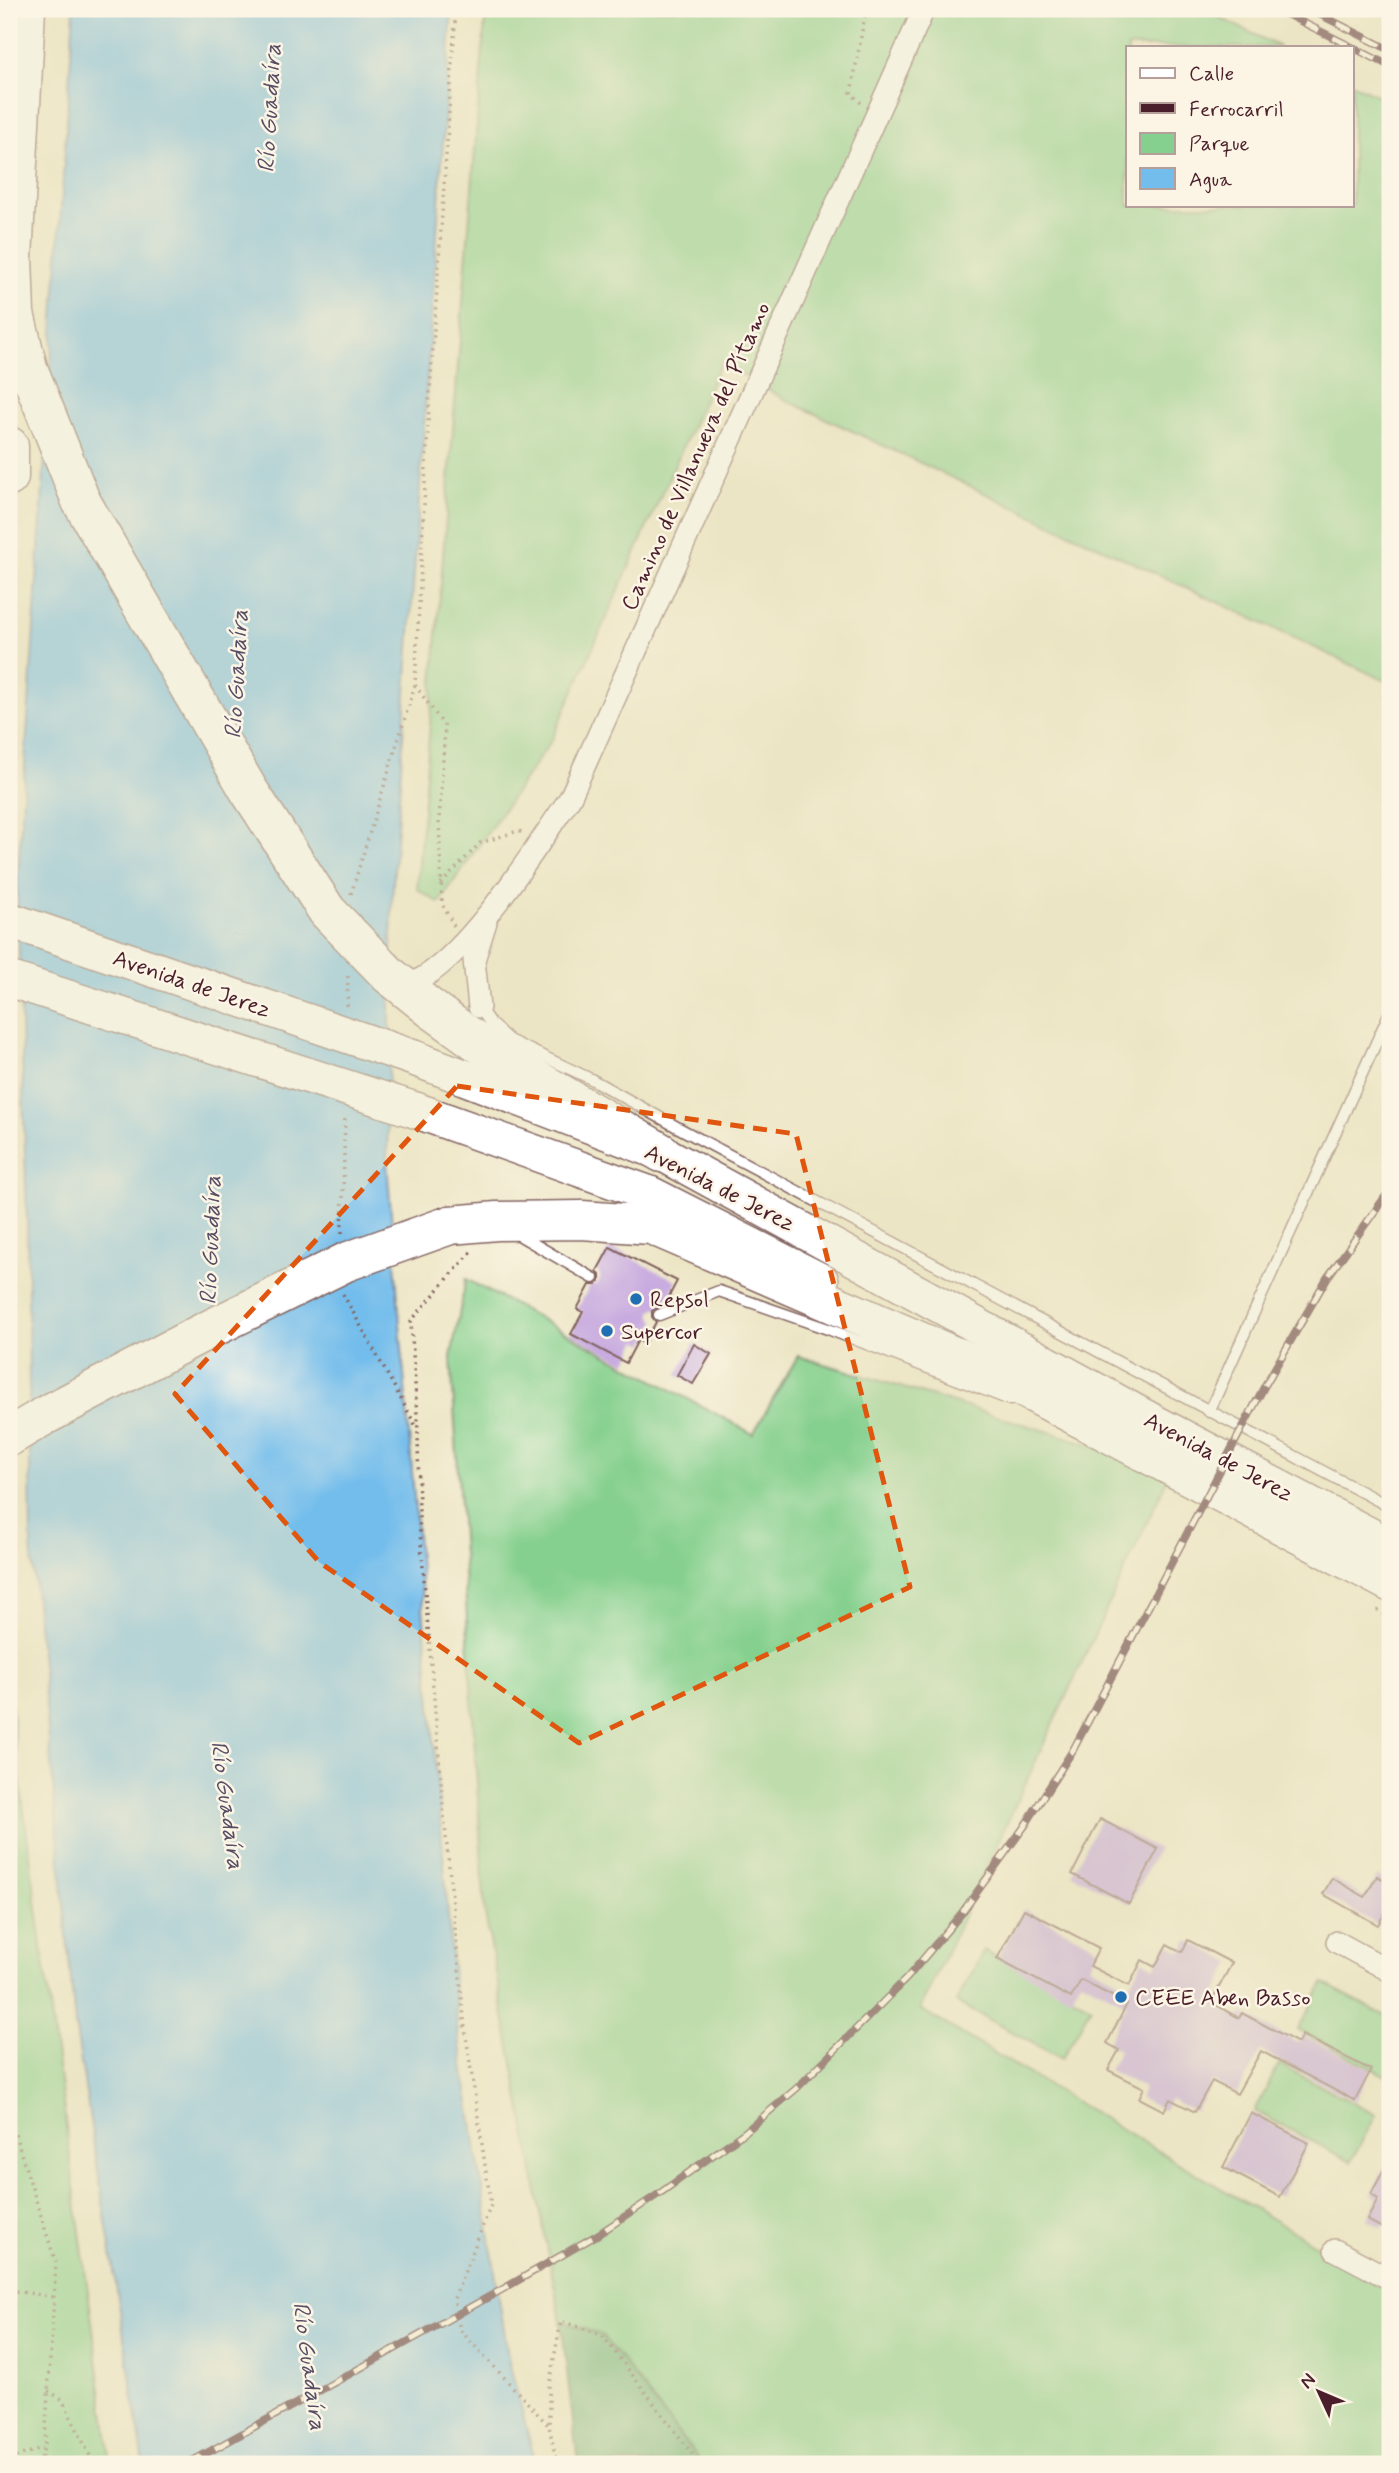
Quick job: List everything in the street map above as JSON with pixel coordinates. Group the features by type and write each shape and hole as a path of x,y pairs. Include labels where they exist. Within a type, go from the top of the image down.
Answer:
{"highway":[{"path":"26,9 13,258 15,314 27,368 81,501"},
{"path":"9,391 81,501 248,789 327,911 390,975 430,1008 498,1057 662,1153"},
{"path":"9,446 9,477"},
{"path":"9,1437 26,1422 346,1262 450,1225 497,1221 582,1220 651,1225 984,1369"}],"main road":[{"name":"Avenida de Jerez","path":"9,920 414,1058 662,1153 1155,1423 1390,1546"},
{"name":"Avenida de Jerez","path":"9,979 415,1110 650,1194 815,1278 1390,1584"}],"street":[{"name":"Camino de Villanueva del Pítamo","path":"390,975 415,982 431,974 464,943 570,799 924,9"},
{"path":"480,1007 474,960 490,910"},
{"path":"1337,1942 1390,1970"},
{"path":"1335,2250 1390,2279"}],"lane":[{"name":"Avenida de Jerez","path":"480,1007 491,1023 509,1040 591,1079 1390,1507"},
{"path":"430,1008 509,1040"},
{"path":"1209,1412 1390,1012"},
{"path":"497,1221 593,1278"},
{"path":"659,1315 719,1291 828,1329 1023,1405"},
{"path":"1049,1416 1140,1451"}],"path":[{"path":"456,9 429,405 415,685 445,727 439,820 442,904 464,943"},
{"path":"866,9 851,93 875,118"},
{"path":"441,884 480,843 518,831 540,841"},
{"path":"497,1221 411,1321 418,1430 419,1520 465,2029 491,2205 453,2300 460,2330 549,2426"},
{"path":"9,1923 9,2067"},
{"path":"9,2100 10,2119 55,2258 45,2448 40,2464"},
{"path":"9,2290 54,2297"},
{"path":"557,2464 549,2426 549,2386 561,2320 602,2335 700,2464"},
{"path":"48,2391 62,2399 94,2464"},
{"path":"9,2459 45,2448"}],"highlighted area":[{"path":"457,1086 796,1134 910,1587 579,1743 319,1562 175,1394"}],"green space":[{"path":"486,9 1202,9 1278,46 1126,46 1126,206 1354,206 1354,84 1390,102 1390,683 786,400 721,362 551,741 439,903 417,889"},
{"path":"466,1279 753,1434 798,1356 1172,1469 920,2009 1390,2289 1390,2464 702,2464 626,2366 561,2321 485,1914 451,1357"},
{"path":"9,1677 15,1744 111,2464 9,2464"},
{"path":"984,1950 1091,2007 1062,2059 956,2002"},
{"path":"1323,1983 1390,2018 1390,2078 1298,2030"},
{"path":"1279,2064 1376,2115 1351,2162 1255,2111"},
{"path":"561,2321 602,2335 702,2464 578,2464"}],"water":[{"name":"Río Guadaíra","path":"74,9 452,9 392,901 387,1164 457,2026 509,2362 536,2464 144,2464 75,2024 31,1546 27,1218 17,889"}],"building":[{"path":"610,1247 677,1281 665,1304 652,1311 656,1322 644,1344 638,1340 626,1363 571,1334 583,1312 577,1309 590,1285 596,1285 600,1281 597,1271"},
{"path":"694,1344 711,1354 693,1384 677,1375"},
{"path":"1100,1819 1158,1849 1129,1904 1072,1874"},
{"path":"1377,1876 1390,1883 1390,1904 1378,1925 1323,1894 1332,1878 1365,1897"},
{"path":"1024,1909 1099,1948 1090,1966 1129,1986 1142,1960 1155,1967 1167,1944 1182,1952 1188,1940 1232,1963 1211,2002 1239,2018 1242,2013 1298,2043 1302,2035 1371,2070 1355,2101 1261,2051 1237,2094 1212,2081 1195,2112 1170,2099 1164,2111 1139,2098 1144,2088 1108,2070 1119,2050 1107,2043 1127,2004 1081,1980 1071,1998 997,1959"},
{"path":"1251,2113 1309,2143 1280,2197 1223,2167"},
{"path":"1390,2158 1390,2226 1385,2223 1382,2228 1367,2220 1378,2199 1371,2194"}],"railway":[{"path":"1276,9 1350,46"},
{"path":"1309,9 1390,50"},
{"path":"1354,48 1390,66"},
{"path":"187,2464 503,2289 597,2235 663,2191 745,2132 797,2088 907,1978 961,1914 1024,1827 1073,1750 1264,1387 1327,1278 1390,1190"}],"place":[{"name":"Repsol","path":"636,1299"},
{"name":"Supercor","path":"607,1331"},
{"name":"CEEE Aben Basso","path":"1121,1997"}]}
